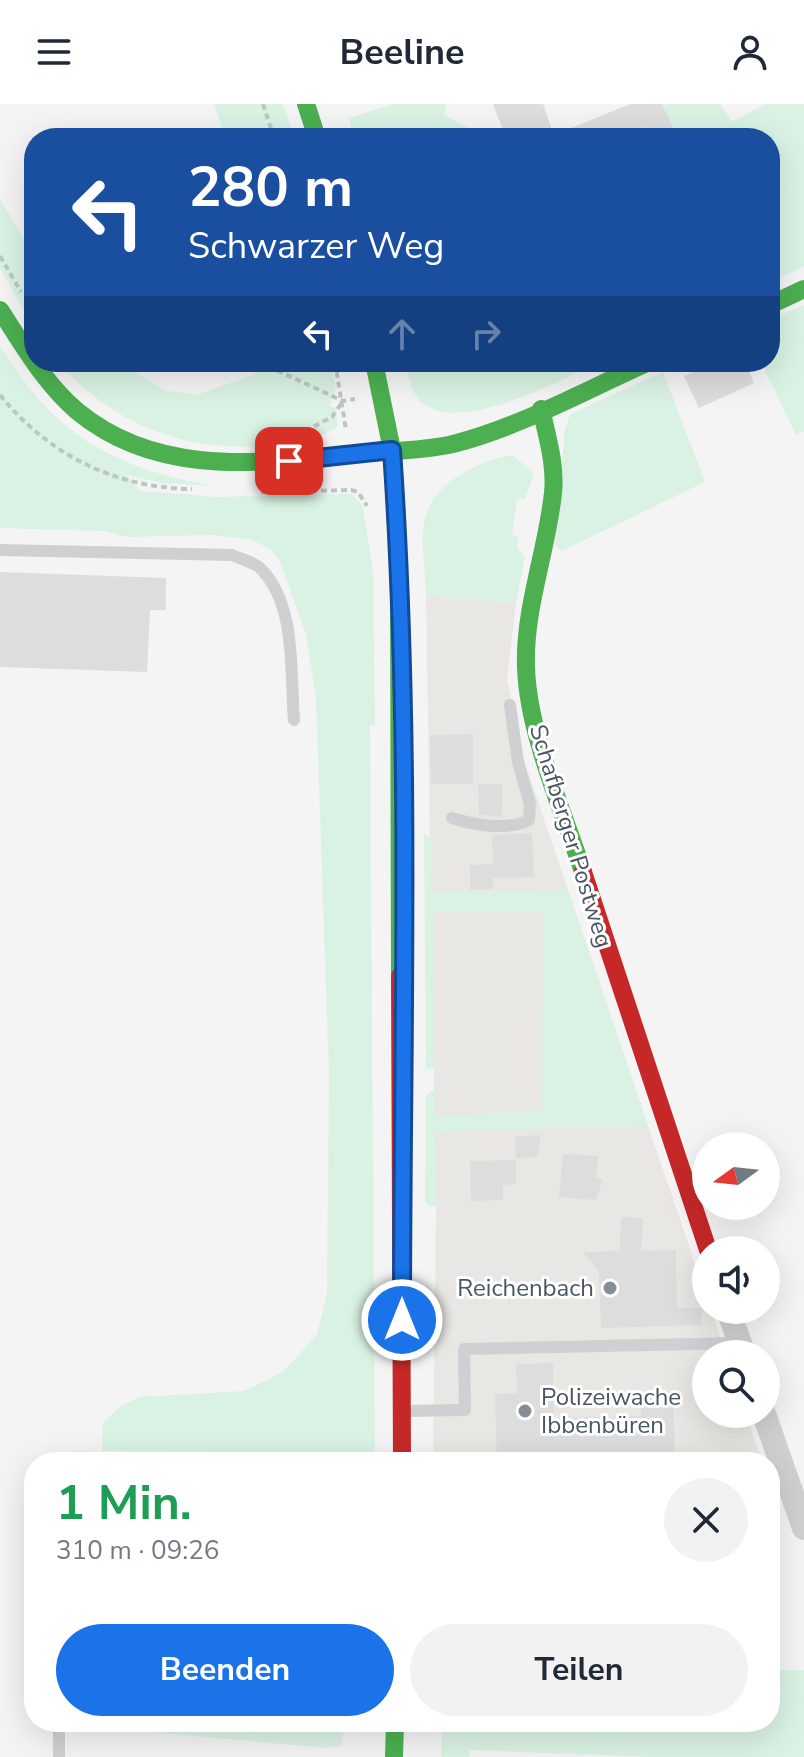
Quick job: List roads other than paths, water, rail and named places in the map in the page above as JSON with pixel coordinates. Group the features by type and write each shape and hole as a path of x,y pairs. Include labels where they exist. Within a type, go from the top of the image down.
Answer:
{"street":[{"path":"306,104 314,128"},
{"path":"780,300 804,289"},
{"path":"0,310 24,347"},
{"path":"42,372 77,411 118,437 153,452 209,464 265,463 452,444 626,372"},
{"path":"376,372 392,450 399,576 402,1452"},
{"name":"Schafberger Postweg","path":"541,409 552,458 553,492 529,622 526,665 529,704 637,1046 703,1236"},
{"path":"767,1428 772,1452"},
{"path":"780,1488 804,1528"},
{"path":"394,1757 395,1732"}],"lane":[{"path":"0,550 232,555 259,566 277,592 287,625 294,720"},
{"path":"452,818 474,825 518,824 529,820 530,804 518,762 510,705"},
{"path":"402,1411 465,1410 464,1349 692,1348"},
{"path":"59,1732 59,1757"}],"place":[{"name":"Reichenbach","path":"610,1288"},
{"name":"Polizeiwache Ibbenbüren","path":"525,1411"}]}
